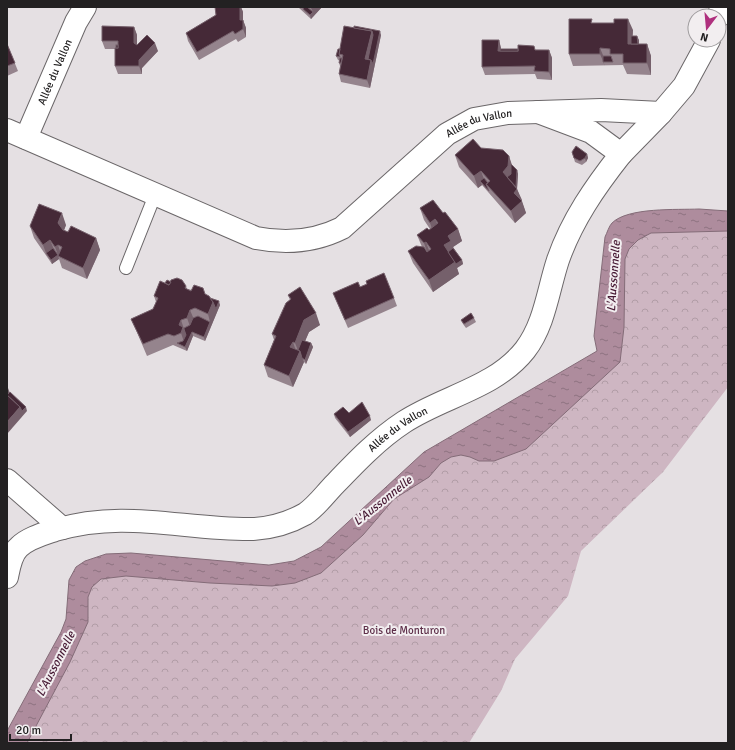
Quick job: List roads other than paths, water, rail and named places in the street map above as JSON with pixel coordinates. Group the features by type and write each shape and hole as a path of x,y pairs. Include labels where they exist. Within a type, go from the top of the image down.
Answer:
{"street":[{"name":"Allée du Vallon","path":"85,7 16,134 256,238 281,242 309,240 331,234 342,228 436,144 460,126 490,115 601,110 661,113"},
{"name":"Allée du Vallon","path":"8,568 15,553 24,542 62,528 92,522 121,520 253,529 265,528 290,522 307,513 361,457 404,422 448,398 482,384 504,370 525,350 538,328 559,259 584,203 621,154 661,113 684,86 705,48"},
{"name":"Allée du Vallon","path":"538,112 591,132 621,154"},
{"path":"7,480 62,528"}],"lane":[{"path":"126,268 155,195"}],"water":[{"name":"L'Aussonnelle","path":"699,209 728,211 728,231 651,233 638,240 629,249 625,259 624,327 620,362 526,449 494,461 479,461 461,455 451,457 441,463 429,477 394,499 363,535 321,573 295,583 272,586 210,583 126,576 101,579 92,587 88,597 88,622 70,662 27,743 7,743 7,731 61,632 66,619 69,580 76,567 85,561 106,554 131,553 269,565 294,561 321,547 424,452 597,351 594,336 605,237 612,223 629,214 653,210"}],"park label":[{"name":"Bois de Monturon","path":"404,630"}]}
